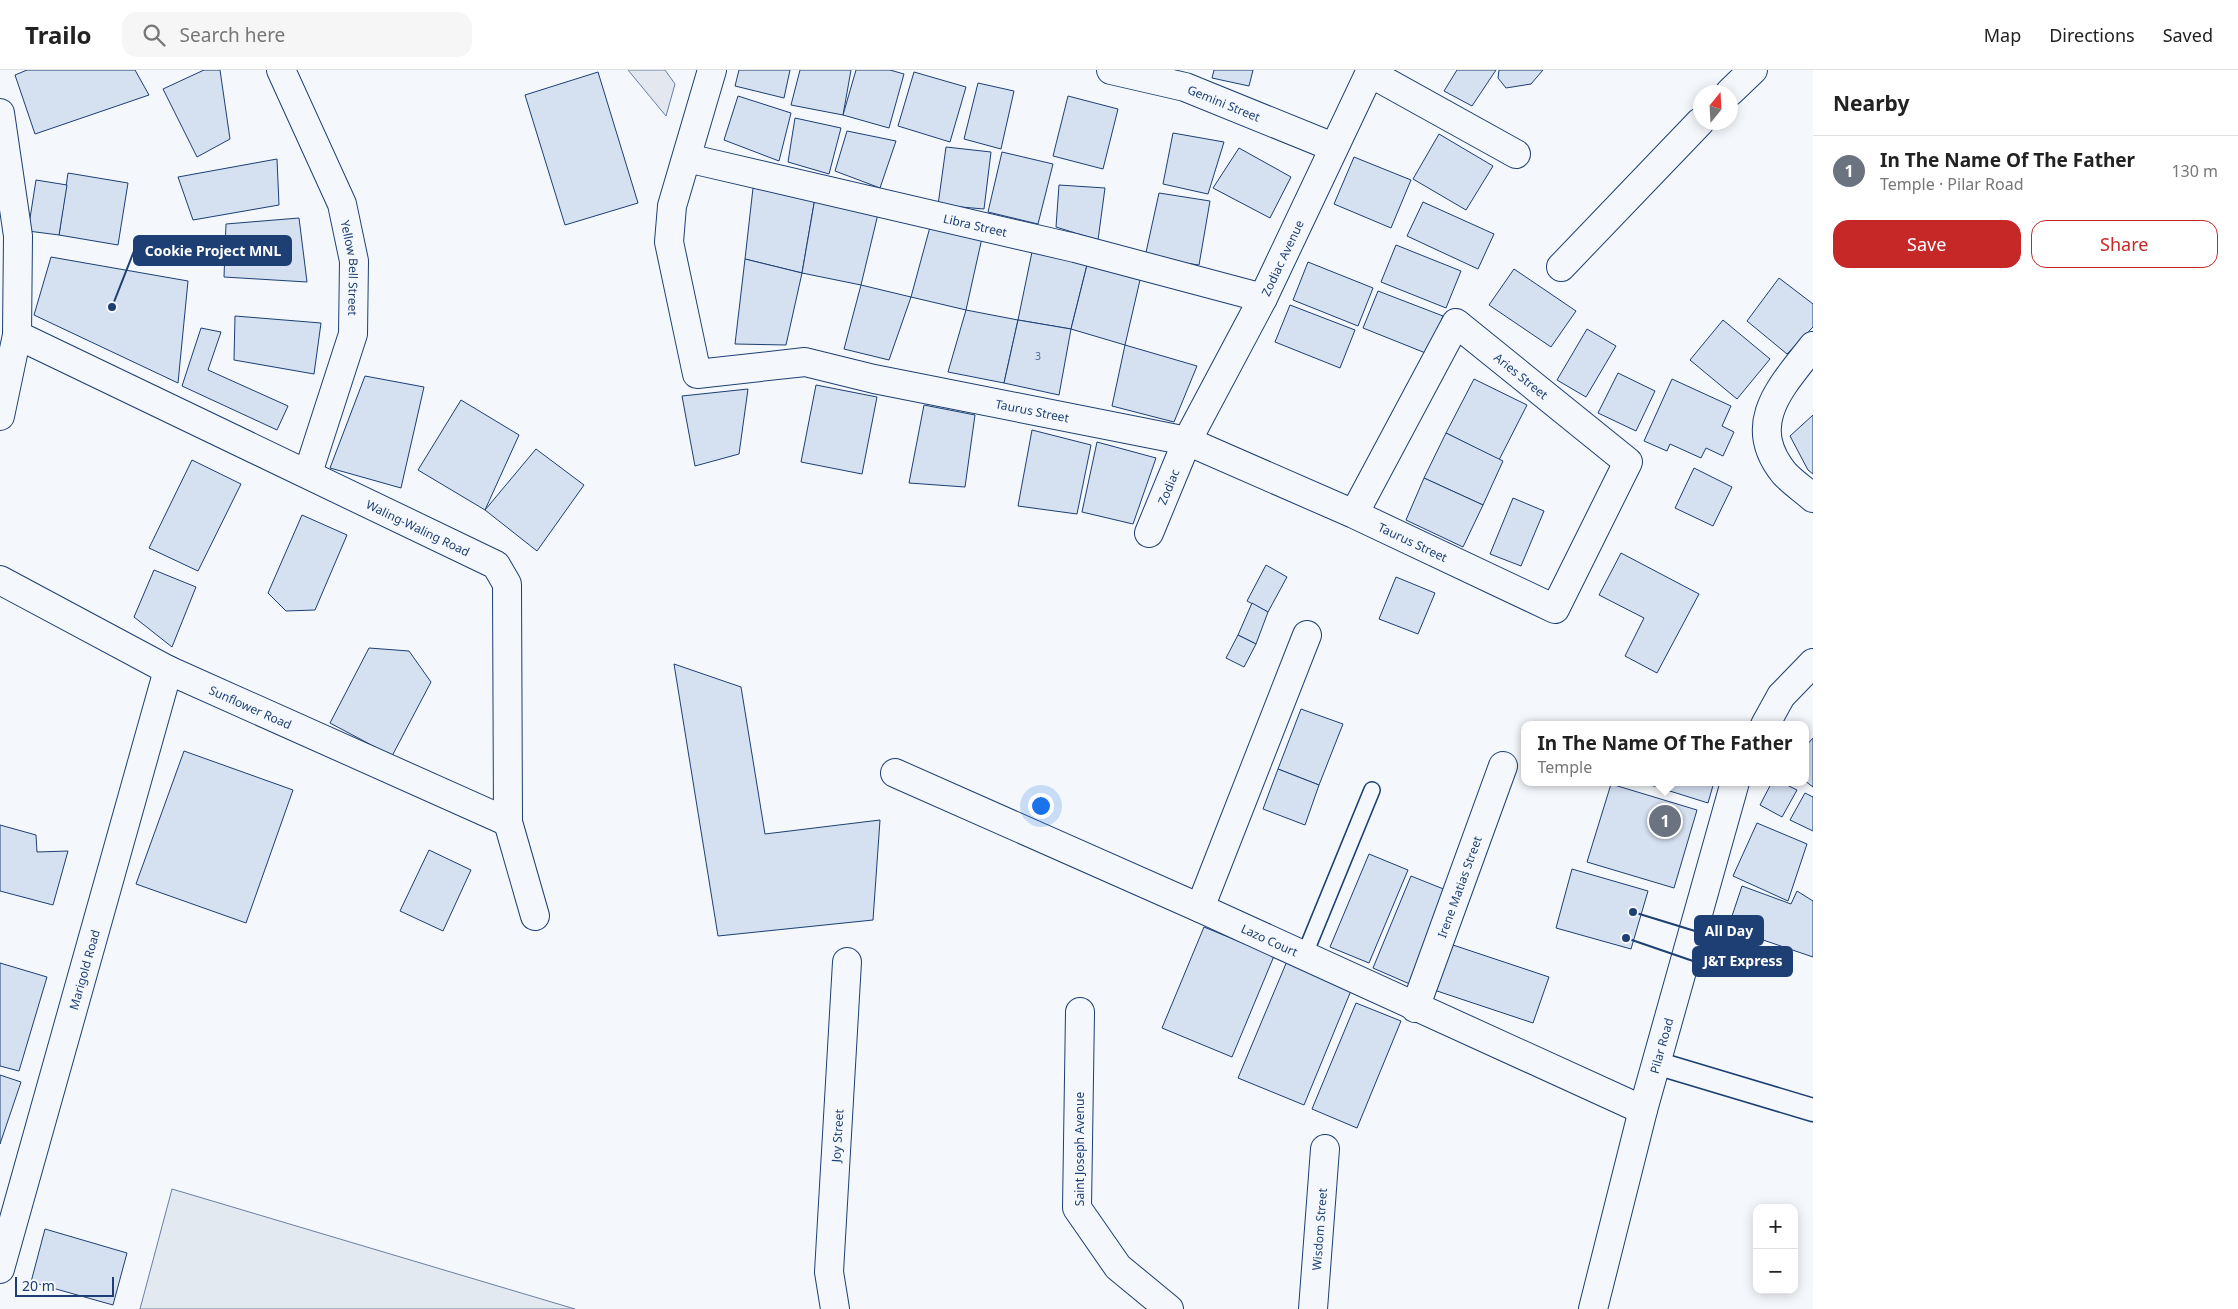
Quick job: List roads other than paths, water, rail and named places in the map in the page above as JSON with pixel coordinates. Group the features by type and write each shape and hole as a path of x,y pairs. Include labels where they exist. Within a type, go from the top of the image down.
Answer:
{"street":[{"name":"Yellow Bell Street","path":"281,70 342,204 354,260 353,334 308,472"},
{"path":"687,158 712,70"},
{"name":"Gemini Street","path":"1111,70 1185,87 1333,147"},
{"path":"1737,85 1753,70"},
{"path":"1370,71 1516,154"},
{"name":"Zodiac Avenue","path":"1187,441 1263,298 1370,71"},
{"path":"0,113 3,122 18,236 17,335 0,416"},
{"path":"1561,267 1693,129"},
{"name":"Libra Street","path":"687,158 1076,248 1263,298"},
{"name":"Taurus Street","path":"687,158 672,206 669,242 697,374 805,362 874,379 1187,441 1354,514 1555,610"},
{"name":"Aries Street","path":"1354,514 1456,323 1628,462 1555,610"},
{"name":"Waling-Waling Road","path":"17,335 308,472 496,565 507,584 508,822 535,916"},
{"path":"1813,346 1778,392 1766,424 1770,451 1785,473 1813,498"},
{"name":"Zodiac","path":"1149,533 1187,441"},
{"name":"Sunflower Road","path":"0,580 168,670 508,822"},
{"path":"1200,908 1307,635"},
{"path":"1766,721 1781,696 1813,663"},
{"name":"Marigold Road","path":"0,1269 168,670"},
{"name":"Irene Matias Street","path":"1415,1008 1503,766"},
{"name":"Lazo Court","path":"895,773 1200,908 1415,1008 1644,1110"},
{"name":"Pilar Road","path":"1593,1309 1656,1063 1735,786"},
{"name":"Joy Street","path":"835,1309 829,1272 847,962"},
{"name":"Saint Joseph Avenue","path":"1080,1012 1077,1208 1118,1267 1169,1309"},
{"path":"1656,1063 1813,1110"},
{"name":"Wisdom Street","path":"1313,1309 1325,1150"}],"lane":[{"path":"1304,956 1372,790"}],"place":[{"name":"Cookie Project MNL","path":"112,307"},
{"name":"In The Name Of The Father","path":"1665,821"},
{"name":"All Day","path":"1633,912"},
{"name":"J&T Express","path":"1626,938"}]}
